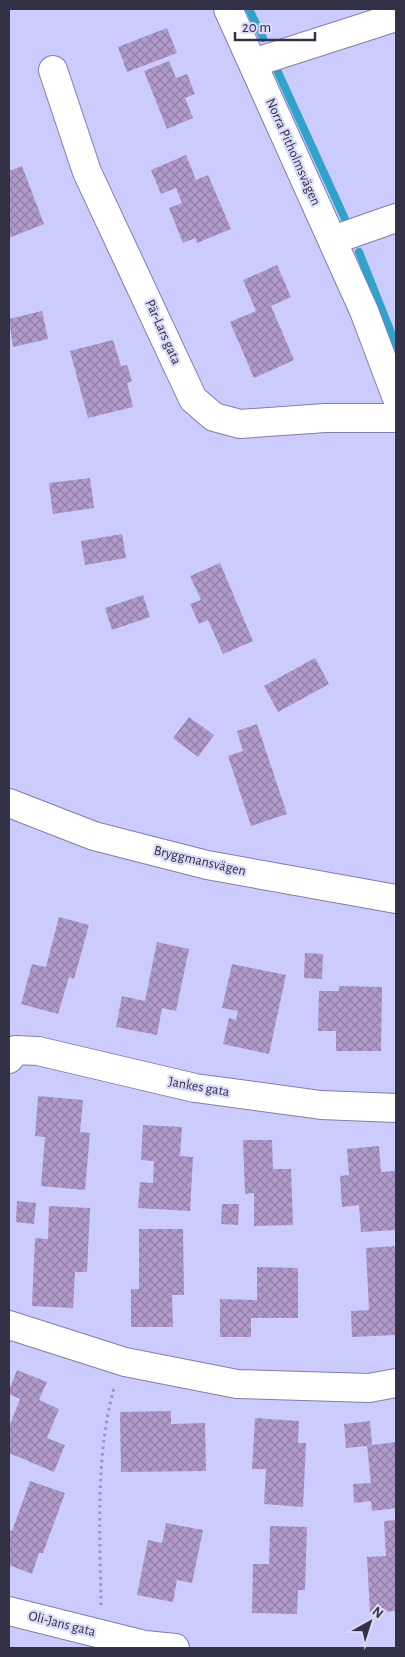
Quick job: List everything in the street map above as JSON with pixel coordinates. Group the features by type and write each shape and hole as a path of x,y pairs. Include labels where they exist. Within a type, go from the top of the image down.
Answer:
{"street":[{"name":"Norra Pitholmsvägen","path":"228,9 364,311 396,396"},
{"path":"253,63 396,17"},
{"name":"Pär-Lars gata","path":"53,70 87,172 194,399 214,417 240,424 325,418 396,418"},
{"path":"333,240 396,218"},
{"name":"Bryggmansvägen","path":"9,803 94,836 207,865 396,899"},
{"name":"Jankes gata","path":"9,1059 16,1050 38,1051 195,1088 321,1105 396,1108"},
{"path":"9,1325 125,1362 237,1384 369,1388 396,1383"},
{"name":"Oli-Jans gata","path":"9,1611 146,1645 175,1648"}],"path":[{"path":"101,1634 100,1532 103,1441 110,1401 125,1362"}],"building":[{"path":"167,28 177,53 127,72 118,47"},
{"path":"169,61 176,78 187,74 195,94 185,98 193,118 167,129 144,71"},
{"path":"186,155 196,180 208,175 231,229 197,243 195,238 183,243 169,208 182,203 176,188 161,194 151,170"},
{"path":"22,166 44,224 9,238 9,171"},
{"path":"277,265 291,297 271,306 294,360 254,378 230,322 256,311 243,280"},
{"path":"42,311 48,339 13,347 9,319"},
{"path":"113,340 121,366 127,365 132,381 127,383 133,407 88,418 70,351"},
{"path":"90,478 94,508 53,514 49,483"},
{"path":"122,534 126,558 85,565 81,541"},
{"path":"220,563 253,641 223,654 208,620 199,624 190,604 201,600 190,576"},
{"path":"143,595 150,617 112,630 105,608"},
{"path":"315,658 329,684 278,712 264,686"},
{"path":"189,717 214,735 198,757 173,738"},
{"path":"257,724 287,814 251,826 228,756 243,751 237,731"},
{"path":"59,917 89,925 74,979 69,977 58,1014 21,1004 32,964 46,967"},
{"path":"157,942 189,949 176,1011 162,1008 157,1035 116,1027 122,996 145,1001"},
{"path":"305,953 323,954 322,979 304,978"},
{"path":"232,964 286,975 269,1054 223,1044 229,1018 236,1020 238,1011 222,1008"},
{"path":"339,986 382,987 381,1051 336,1051 336,1031 318,1031 319,991 339,991"},
{"path":"38,1096 83,1100 80,1132 90,1133 85,1190 41,1186 45,1137 35,1136"},
{"path":"143,1125 182,1127 180,1156 193,1157 190,1211 138,1208 140,1182 153,1183 154,1161 141,1160"},
{"path":"243,1140 272,1140 273,1169 291,1169 293,1225 254,1226 254,1193 245,1194"},
{"path":"379,1146 381,1172 396,1171 396,1230 361,1232 359,1205 342,1207 340,1176 349,1175 347,1149"},
{"path":"17,1201 36,1203 34,1224 16,1222"},
{"path":"222,1204 239,1204 238,1225 221,1224"},
{"path":"49,1206 90,1208 87,1272 75,1272 73,1308 32,1306 35,1238 48,1239"},
{"path":"139,1229 183,1229 184,1295 172,1295 173,1327 131,1327 131,1289 139,1289"},
{"path":"396,1246 396,1335 352,1337 351,1311 369,1310 366,1248"},
{"path":"257,1267 298,1268 298,1318 251,1318 251,1337 220,1337 220,1299 257,1300"},
{"path":"17,1370 47,1382 39,1400 59,1409 47,1438 65,1445 54,1472 9,1453 9,1427 20,1399 9,1394 9,1390"},
{"path":"171,1411 171,1424 205,1423 206,1471 121,1472 120,1412"},
{"path":"255,1418 299,1421 298,1443 306,1443 303,1507 264,1504 266,1469 252,1469"},
{"path":"370,1421 372,1445 396,1442 396,1508 372,1511 371,1501 354,1503 353,1484 371,1483 367,1446 346,1448 344,1424"},
{"path":"30,1481 65,1493 43,1553 39,1553 32,1574 9,1565 9,1530 12,1531"},
{"path":"396,1520 396,1611 370,1612 367,1557 386,1556 384,1521"},
{"path":"166,1523 203,1530 192,1583 177,1580 173,1602 137,1595 148,1540 162,1543"},
{"path":"270,1526 307,1527 305,1590 298,1590 297,1614 252,1613 253,1564 269,1564"}],"waterway":[{"path":"249,9 263,38"},
{"path":"277,70 345,219"},
{"path":"359,252 396,345"}]}
